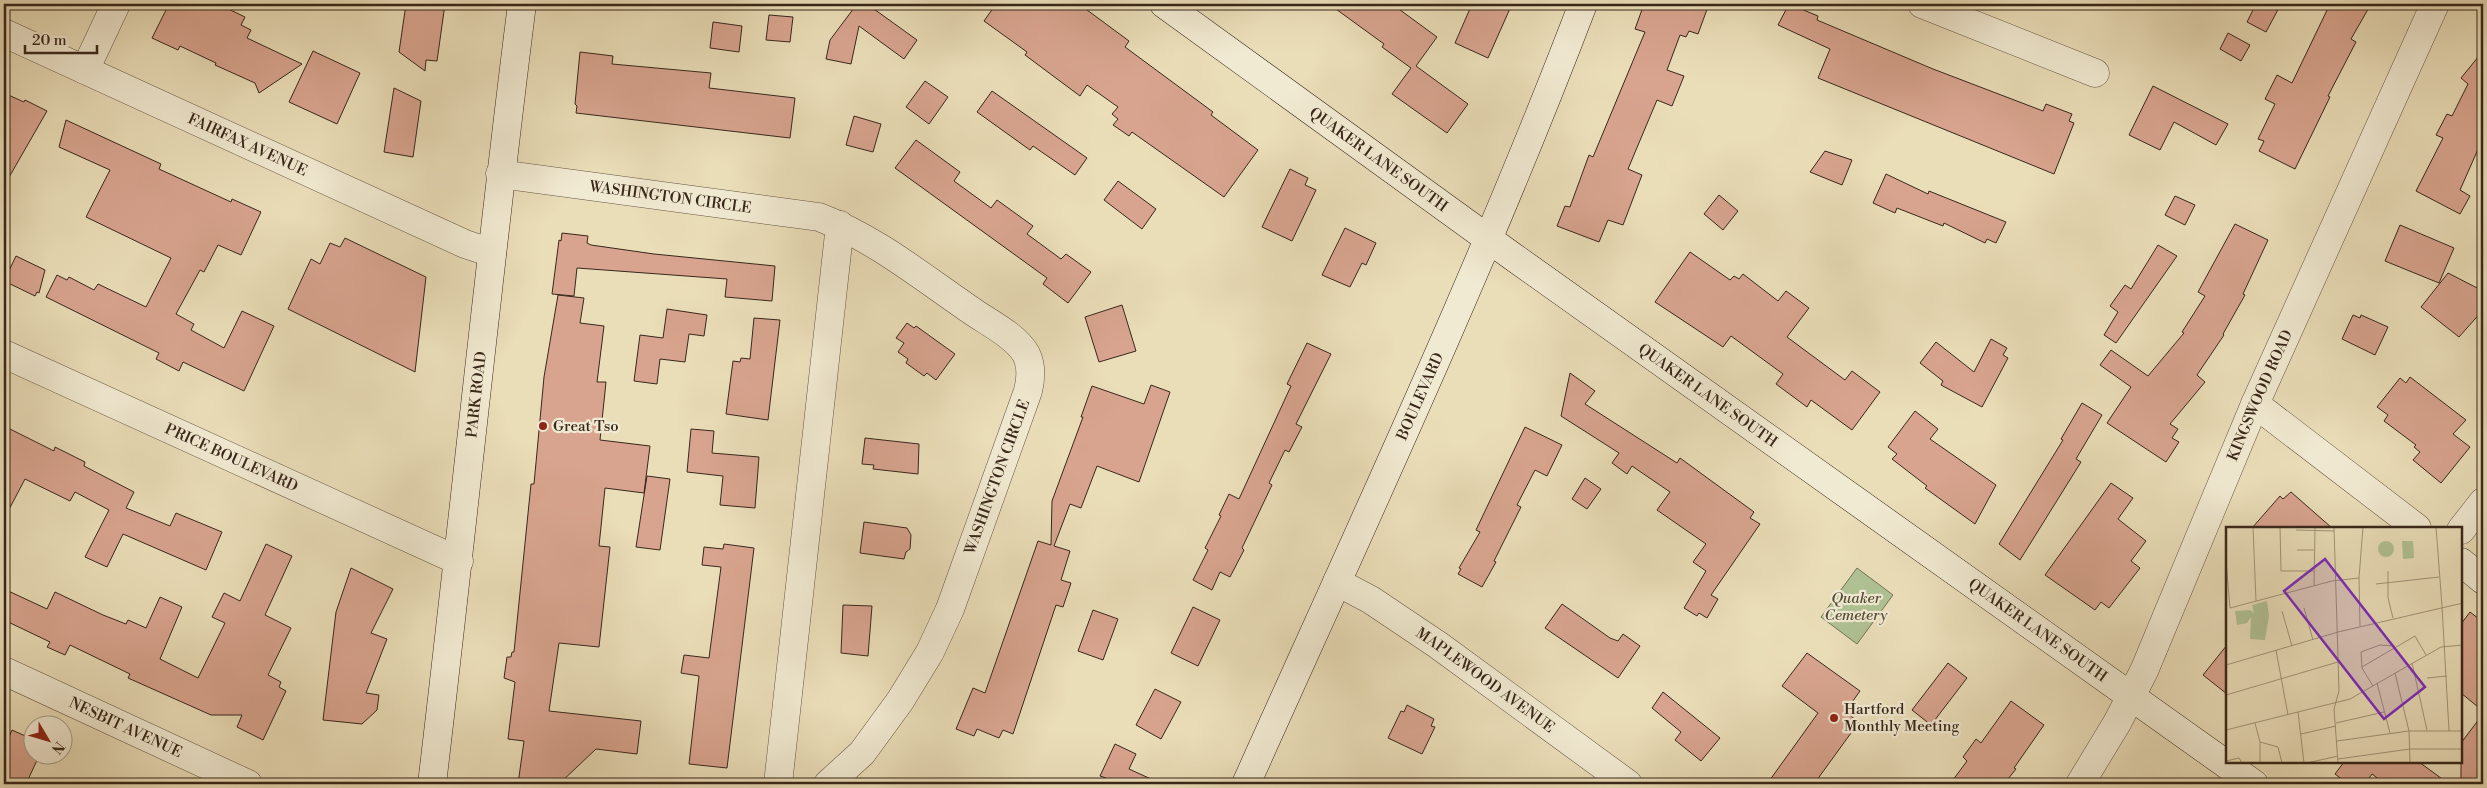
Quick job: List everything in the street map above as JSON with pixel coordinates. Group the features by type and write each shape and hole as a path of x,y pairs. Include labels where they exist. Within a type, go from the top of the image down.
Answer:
{"street":[{"path":"85,70 116,4"},
{"name":"PARK ROAD","path":"432,784 459,562 500,174 522,4"},
{"name":"QUAKER LANE SOUTH","path":"1164,4 1489,239 2254,784"},
{"name":"BOULEVARD","path":"1246,784 1489,239 1538,122 1583,4"},
{"path":"1922,4 2095,73"},
{"name":"KINGSWOOD ROAD","path":"2080,784 2131,698 2255,404 2436,4"},
{"name":"FAIRFAX AVENUE","path":"4,34 465,244 492,253"},
{"name":"WASHINGTON CIRCLE","path":"500,174 819,217 840,225 879,248 1018,344 1028,360 1030,379 950,609 930,652 900,701 862,753 828,784"},
{"path":"778,784 840,225"},
{"name":"PRICE BOULEVARD","path":"4,354 459,562"},
{"path":"2255,404 2416,527"},
{"path":"2462,529 2483,502"},
{"path":"2462,563 2483,580"},
{"name":"MAPLEWOOD AVENUE","path":"1337,582 1371,600 1438,645 1628,784"},
{"name":"NESBIT AVENUE","path":"4,671 248,784"}],"green space":[{"name":"Quaker Cemetery","path":"1857,568 1893,595 1857,644 1821,617"}],"building":[{"path":"169,4 218,4 245,17 241,25 251,30 247,38 302,64 259,93 255,83 215,65 216,63 180,46 178,50 152,38"},
{"path":"406,4 445,4 437,61 426,60 425,71 399,52"},
{"path":"857,4 867,4 917,40 904,59 859,26 851,64 826,59 830,40"},
{"path":"996,4 1079,4 1129,41 1125,47 1213,112 1211,115 1258,150 1224,197 1132,132 1129,136 1113,125 1118,119 1112,114 1118,107 1087,85 1080,96 1025,55 1027,52 984,21"},
{"path":"1329,4 1392,4 1437,37 1416,66 1468,104 1447,133 1392,94 1411,68 1382,47 1384,44"},
{"path":"1472,4 1512,4 1488,58 1455,43"},
{"path":"1644,4 1709,4 1698,34 1689,31 1686,37 1680,35 1667,70 1684,76 1672,106 1657,100 1628,169 1642,175 1623,225 1608,220 1599,242 1557,226 1565,206 1570,207 1589,155 1593,157 1645,32 1635,29"},
{"path":"1789,4 1818,16 1817,20 1933,69 2043,111 2046,104 2072,114 2069,121 2074,123 2054,174 1818,78 1830,49 1778,25"},
{"path":"2256,4 2281,4 2266,32 2247,22"},
{"path":"2330,4 2371,4 2351,39 2356,42 2328,96 2330,97 2295,169 2259,151 2264,141 2258,139 2275,104 2265,99 2277,75 2292,83"},
{"path":"769,15 793,17 790,42 766,40"},
{"path":"713,22 742,26 739,52 710,48"},
{"path":"2228,33 2250,45 2241,61 2220,49"},
{"path":"313,51 360,73 337,124 289,102"},
{"path":"2483,51 2483,138 2460,190 2470,196 2460,214 2416,191 2443,138 2436,135 2447,114 2452,116 2468,84 2461,78"},
{"path":"580,52 613,56 612,64 711,73 709,88 795,98 790,138 576,113 577,106 575,104"},
{"path":"925,81 948,97 929,124 906,107"},
{"path":"2153,86 2228,124 2216,145 2174,122 2160,150 2129,135"},
{"path":"394,88 421,101 413,157 384,152"},
{"path":"992,91 1087,158 1075,175 1033,146 1030,150 977,112"},
{"path":"4,93 24,102 25,100 47,111 4,186"},
{"path":"854,116 881,124 873,152 846,145"},
{"path":"66,120 161,164 159,169 231,202 232,199 261,212 241,255 218,245 204,272 200,270 176,314 194,324 191,330 224,348 242,311 274,326 244,391 183,362 179,371 156,359 159,353 46,297 57,275 67,280 69,277 94,290 98,284 146,307 171,258 86,217 110,170 59,147"},
{"path":"916,140 960,172 954,181 991,208 997,200 1033,226 1027,234 1061,259 1066,254 1091,272 1068,303 1043,284 1047,278 895,168"},
{"path":"1825,151 1852,160 1842,185 1810,172"},
{"path":"1290,169 1308,178 1305,185 1316,190 1292,241 1262,227"},
{"path":"1886,174 1928,194 1929,191 2006,222 1996,243 1987,239 1985,243 1944,223 1943,226 1897,208 1895,213 1873,203"},
{"path":"1118,181 1156,209 1142,229 1104,200"},
{"path":"1719,195 1738,211 1723,230 1704,214"},
{"path":"2175,196 2195,205 2185,225 2165,215"},
{"path":"2235,224 2268,240 2243,294 2245,295 2224,335 2197,375 2205,382 2170,424 2178,429 2172,438 2179,442 2166,462 2107,423 2131,387 2100,365 2111,350 2148,376 2184,333 2182,332 2205,296 2198,292"},
{"path":"2400,225 2454,248 2439,283 2385,261"},
{"path":"1345,228 1376,243 1366,265 1362,263 1350,287 1322,275"},
{"path":"562,233 588,236 587,243 591,245 654,254 775,266 772,301 725,297 727,279 577,268 574,296 552,294 559,240 561,241"},
{"path":"345,238 426,277 415,372 288,309 311,259 320,264 330,243 340,247"},
{"path":"2158,245 2177,256 2116,343 2104,335 2118,312 2110,306 2125,285 2131,289"},
{"path":"1690,252 1730,280 1734,276 1739,279 1743,274 1778,301 1786,291 1809,308 1787,337 1845,380 1852,371 1880,392 1852,430 1811,400 1807,407 1776,384 1783,374 1731,336 1723,347 1655,302"},
{"path":"16,256 45,270 39,293 37,292 35,296 4,281"},
{"path":"2448,273 2483,291 2483,310 2459,337 2421,307"},
{"path":"558,295 584,298 580,323 604,326 597,382 606,382 600,440 650,446 644,493 605,488 599,546 610,547 599,647 559,643 549,711 641,721 637,754 596,749 559,784 518,784 524,741 508,739 515,682 504,678 507,657 511,657 512,652 514,652 531,484 534,484 544,377"},
{"path":"1122,305 1136,351 1099,362 1085,317"},
{"path":"667,309 707,315 704,336 689,334 685,362 660,359 657,384 634,381 640,335 663,338"},
{"path":"2353,315 2360,318 2361,315 2388,327 2375,355 2342,339"},
{"path":"754,318 780,320 768,420 726,414 733,361 740,362 741,358 750,359"},
{"path":"907,323 914,328 916,326 955,354 936,380 927,373 924,376 906,363 908,359 898,352 904,343 896,338"},
{"path":"1991,339 2007,348 2003,355 2008,358 1982,407 1941,385 1943,381 1920,363 1936,342 1974,372"},
{"path":"1307,343 1331,354 1296,424 1302,427 1289,452 1285,450 1269,483 1272,485 1242,548 1244,550 1230,577 1220,572 1212,590 1193,580 1208,550 1205,548 1221,516 1219,515 1229,494 1239,499 1291,386 1287,384"},
{"path":"1570,373 1595,391 1585,404 1677,463 1680,458 1754,512 1750,518 1760,524 1711,595 1718,599 1707,618 1699,613 1697,616 1684,608 1706,571 1693,562 1706,544 1657,510 1670,492 1632,466 1627,474 1612,463 1619,453 1561,416"},
{"path":"2410,377 2466,420 2453,434 2470,447 2441,483 2413,460 2420,452 2414,447 2416,445 2384,421 2388,415 2377,407 2400,378 2406,383"},
{"path":"1151,385 1170,392 1139,482 1097,466 1081,508 1070,504 1054,546 1070,551 1061,580 1071,583 1063,607 1056,605 1013,734 1003,730 999,738 977,729 974,736 956,729 973,688 985,693 1038,541 1051,545 1052,501 1083,417 1081,417 1092,386 1144,404"},
{"path":"2082,403 2102,415 2076,459 2081,462 2020,560 1999,544 2063,440 2061,439"},
{"path":"1915,411 1938,429 1930,439 1996,485 1975,524 1925,488 1927,486 1892,459 1897,454 1888,447"},
{"path":"4,426 54,451 55,447 85,462 84,466 134,492 126,508 170,526 176,513 222,532 206,570 123,534 107,567 85,557 109,510 75,492 70,501 25,479 4,519"},
{"path":"1525,427 1562,445 1547,476 1535,470 1517,505 1521,507 1494,561 1496,562 1482,587 1458,574 1461,569 1459,568 1480,532 1476,530"},
{"path":"691,429 714,431 712,453 759,457 755,508 720,505 723,476 687,472"},
{"path":"865,438 919,444 918,474 873,469 874,465 862,464"},
{"path":"647,476 670,479 660,550 636,547"},
{"path":"1585,478 1601,489 1587,509 1572,499"},
{"path":"2111,483 2133,498 2118,519 2146,541 2131,561 2140,568 2109,608 2101,602 2095,610 2045,575"},
{"path":"2291,492 2331,527 2253,527 2280,496 2283,499"},
{"path":"864,522 907,528 911,535 910,549 906,552 904,559 860,553"},
{"path":"266,544 292,556 265,615 291,628 268,675 281,682 279,687 286,691 263,740 237,727 242,715 211,715 128,678 130,674 70,645 65,655 47,647 50,642 4,620 4,589 47,609 55,592 103,615 126,624 128,620 146,628 160,597 182,607 160,659 198,678 225,623 212,617 224,593 240,601"},
{"path":"724,544 754,548 727,768 689,764 699,676 681,673 684,655 709,658 721,567 702,565 704,547 723,549"},
{"path":"351,568 393,589 371,633 387,639 366,693 379,695 377,710 362,724 323,720 336,612"},
{"path":"1562,604 1610,638 1618,641 1623,634 1640,646 1618,678 1545,628"},
{"path":"843,605 872,606 868,656 841,653"},
{"path":"1193,607 1220,620 1198,666 1171,653"},
{"path":"1093,610 1118,619 1103,660 1078,651"},
{"path":"2470,612 2483,622 2483,711 2462,694 2462,623"},
{"path":"2226,646 2226,693 2203,675"},
{"name":"Hartford Monthly Meeting","path":"1807,653 1860,691 1845,712 1859,722 1814,784 1767,784 1818,713 1782,686"},
{"path":"1948,663 1967,678 1931,725 1912,710"},
{"path":"1155,689 1181,702 1161,739 1136,725"},
{"path":"1663,692 1720,738 1701,761 1675,740 1681,732 1652,708"},
{"path":"2011,701 2044,725 2014,768 2016,769 2004,784 1950,784 1967,761 1963,757 1976,739 1981,743"},
{"path":"1407,705 1434,719 1431,726 1435,727 1422,754 1388,738 1401,711 1404,712"},
{"path":"2483,714 2483,784 2461,784 2462,742"},
{"path":"12,730 22,734 22,766 34,766 26,784 4,784 4,748"},
{"path":"1115,744 1136,754 1129,769 1162,784 1104,784 1106,778 1100,776"},
{"path":"2343,763 2420,763 2449,784 2385,784 2372,774 2365,784 2348,784 2335,774"}],"place":[{"name":"Great Tso","path":"543,426"},
{"name":"Hartford Monthly Meeting","path":"1834,718"}]}
